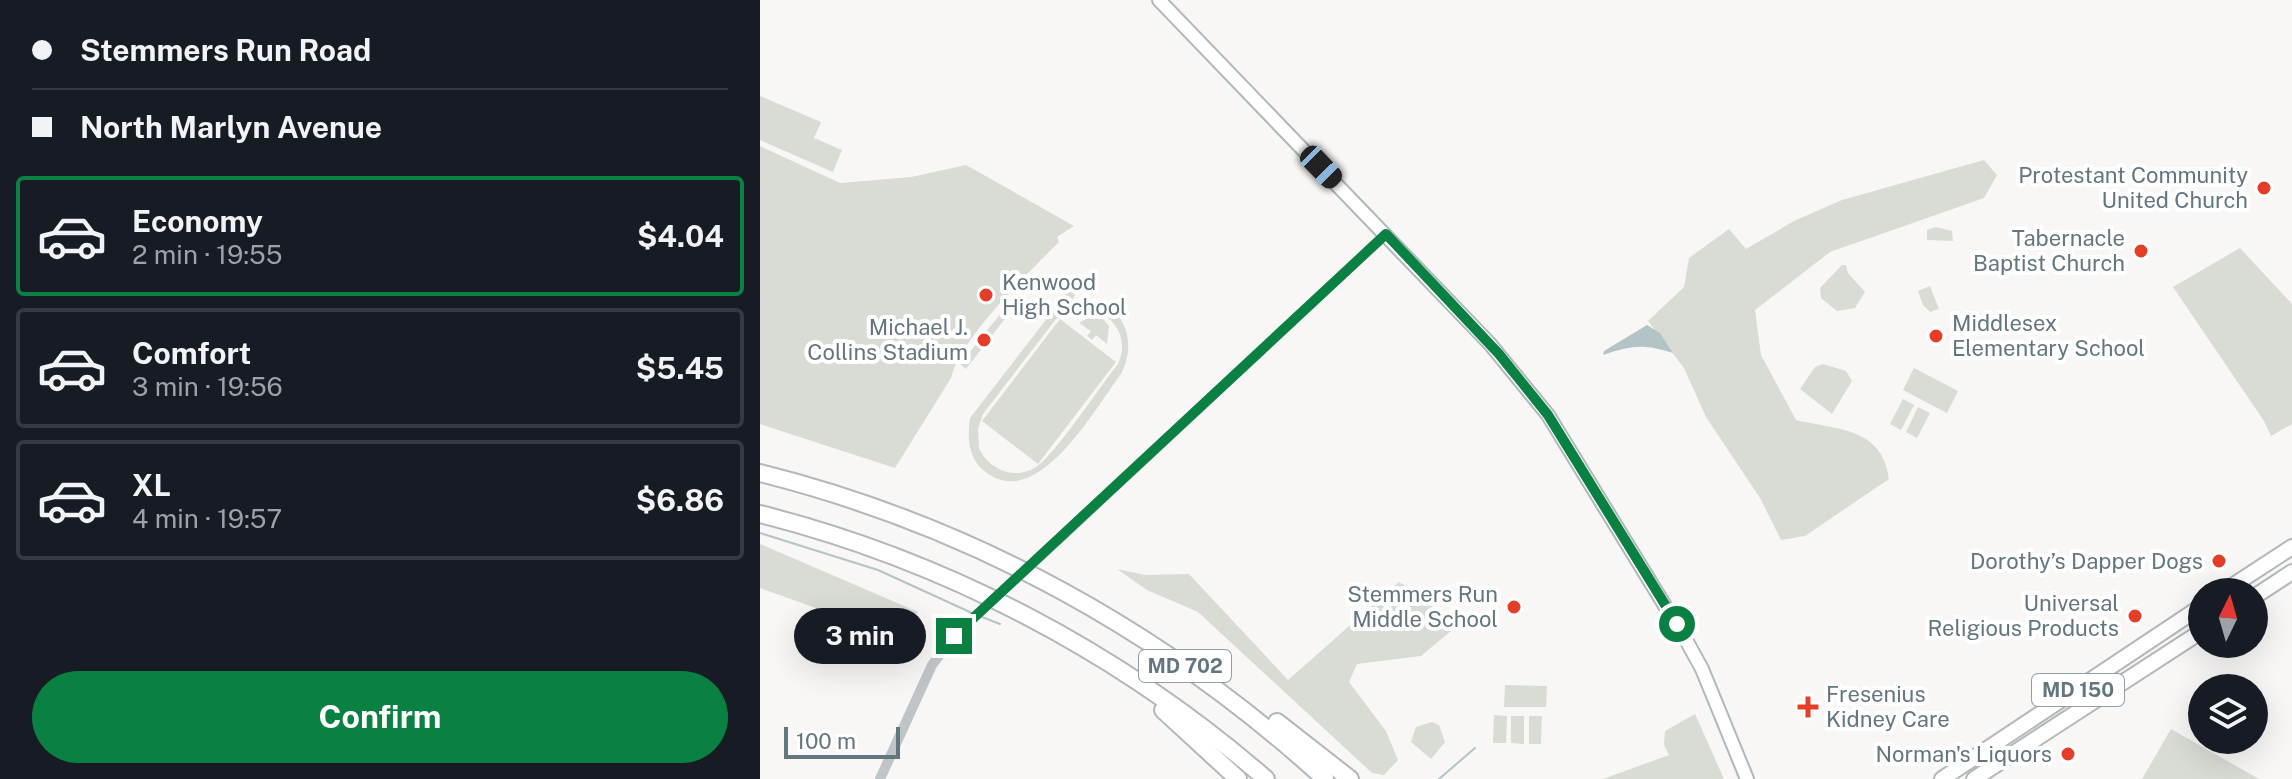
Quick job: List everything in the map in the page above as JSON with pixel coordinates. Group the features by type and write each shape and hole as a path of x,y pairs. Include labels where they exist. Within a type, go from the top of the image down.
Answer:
{"highway":[{"name":"MD 702","path":"760,473 892,513 1030,573 1125,626 1190,669 1276,735 1325,779"},
{"name":"MD 702","path":"760,514 865,545 1002,603 1128,675 1266,779"},
{"path":"1030,573 1173,647 1242,695 1350,779"},
{"path":"1002,603 1066,641 1125,682 1191,734 1238,779"}],"main road":[{"path":"1159,0 1499,354 1548,415 1702,669 1747,779"},
{"path":"2244,578 2292,547"},
{"path":"2268,588 2292,572"},
{"name":"MD 150","path":"1942,779 2188,615"},
{"name":"MD 150","path":"1974,779 2188,640"}],"street":[{"path":"880,779 932,665 954,636 1386,234"}],"shaded area":[{"path":"760,96 821,122 814,138 842,150 833,172 760,140"},
{"path":"760,146 840,183 911,177 966,165 1074,226 1057,237 1059,242 1014,288 968,343 951,378 895,468 760,424"},
{"path":"1984,160 1997,175 1984,198 1830,252 1755,310 1761,355 1796,420 1842,429 1868,440 1885,462 1889,479 1805,536 1781,540 1760,498 1706,417 1684,368 1648,321 1684,287 1689,258 1729,229 1746,249 1794,221 1842,200"},
{"path":"1936,227 1952,231 1953,241 1927,240 1927,230"},
{"path":"2240,248 2292,304 2292,424 2271,436 2173,287"},
{"path":"1842,265 1846,265 1848,273 1865,292 1855,308 1837,311 1821,298 1820,288"},
{"path":"1930,286 1939,309 1930,312 1923,305 1918,291"},
{"path":"1069,290 1075,295 1072,300 1102,303 1121,320 1128,345 1127,360 1121,374 1081,430 1045,467 1026,478 1007,481 987,473 972,455 970,418","holes":["1082,308 1110,319 1116,326 1122,344 1118,364 1045,460 1020,473 995,467 979,448 978,429 983,414 1056,319"]},
{"name":"Michael J. Collins Stadium","path":"1002,312 1007,316 966,369 960,364"},
{"path":"1091,316 1103,319 1109,326 1107,344 1096,335 1092,340 1087,336 1091,331 1079,323"},
{"path":"1060,319 1116,362 1038,464 982,421"},
{"path":"1647,325 1660,333 1673,353 1638,347 1603,355 1604,351"},
{"path":"1823,364 1846,371 1852,381 1832,414 1800,389 1815,367"},
{"path":"1914,368 1958,391 1947,413 1903,390"},
{"path":"1903,399 1914,405 1901,430 1890,424"},
{"path":"1918,407 1930,413 1917,438 1906,432"},
{"path":"760,544 918,612 907,627 827,612 760,588"},
{"path":"1117,569 1145,575 1189,574 1288,680 1399,582 1415,592 1435,609 1451,631 1421,656 1357,664 1349,682 1386,731 1398,760 1384,775 1372,773 1198,612 1147,590"},
{"path":"1505,685 1547,686 1546,707 1504,707"},
{"path":"1695,714 1724,779 1603,779 1669,755 1664,745 1665,731"},
{"path":"1494,715 1507,716 1506,743 1493,743"},
{"path":"1511,716 1524,716 1524,744 1511,743"},
{"path":"1529,716 1542,716 1541,744 1529,744"},
{"path":"1432,722 1439,725 1445,742 1431,759 1411,742 1416,727"},
{"path":"2171,729 2188,739 2188,754 2215,754 2259,779 2142,779"}],"waterway":[{"path":"760,533 878,570 972,613"},
{"path":"982,617 1000,624"},
{"path":"1439,779 1475,748"}],"place":[{"name":"Protestant Community United Church","path":"2264,188"},
{"name":"Tabernacle Baptist Church","path":"2141,251"},
{"name":"Kenwood High School","path":"986,295"},
{"name":"Middlesex Elementary School","path":"1936,336"},
{"name":"Michael J. Collins Stadium","path":"984,340"},
{"name":"Dorothy’s Dapper Dogs","path":"2219,561"},
{"name":"Stemmers Run Middle School","path":"1514,607"},
{"name":"Universal Religious Products","path":"2135,616"},
{"name":"Fresenius Kidney Care","path":"1808,707"},
{"name":"Norman's Liquors","path":"2068,754"}],"route":[{"path":"954,636 1386,234 1499,354 1548,415 1677,624"}]}
